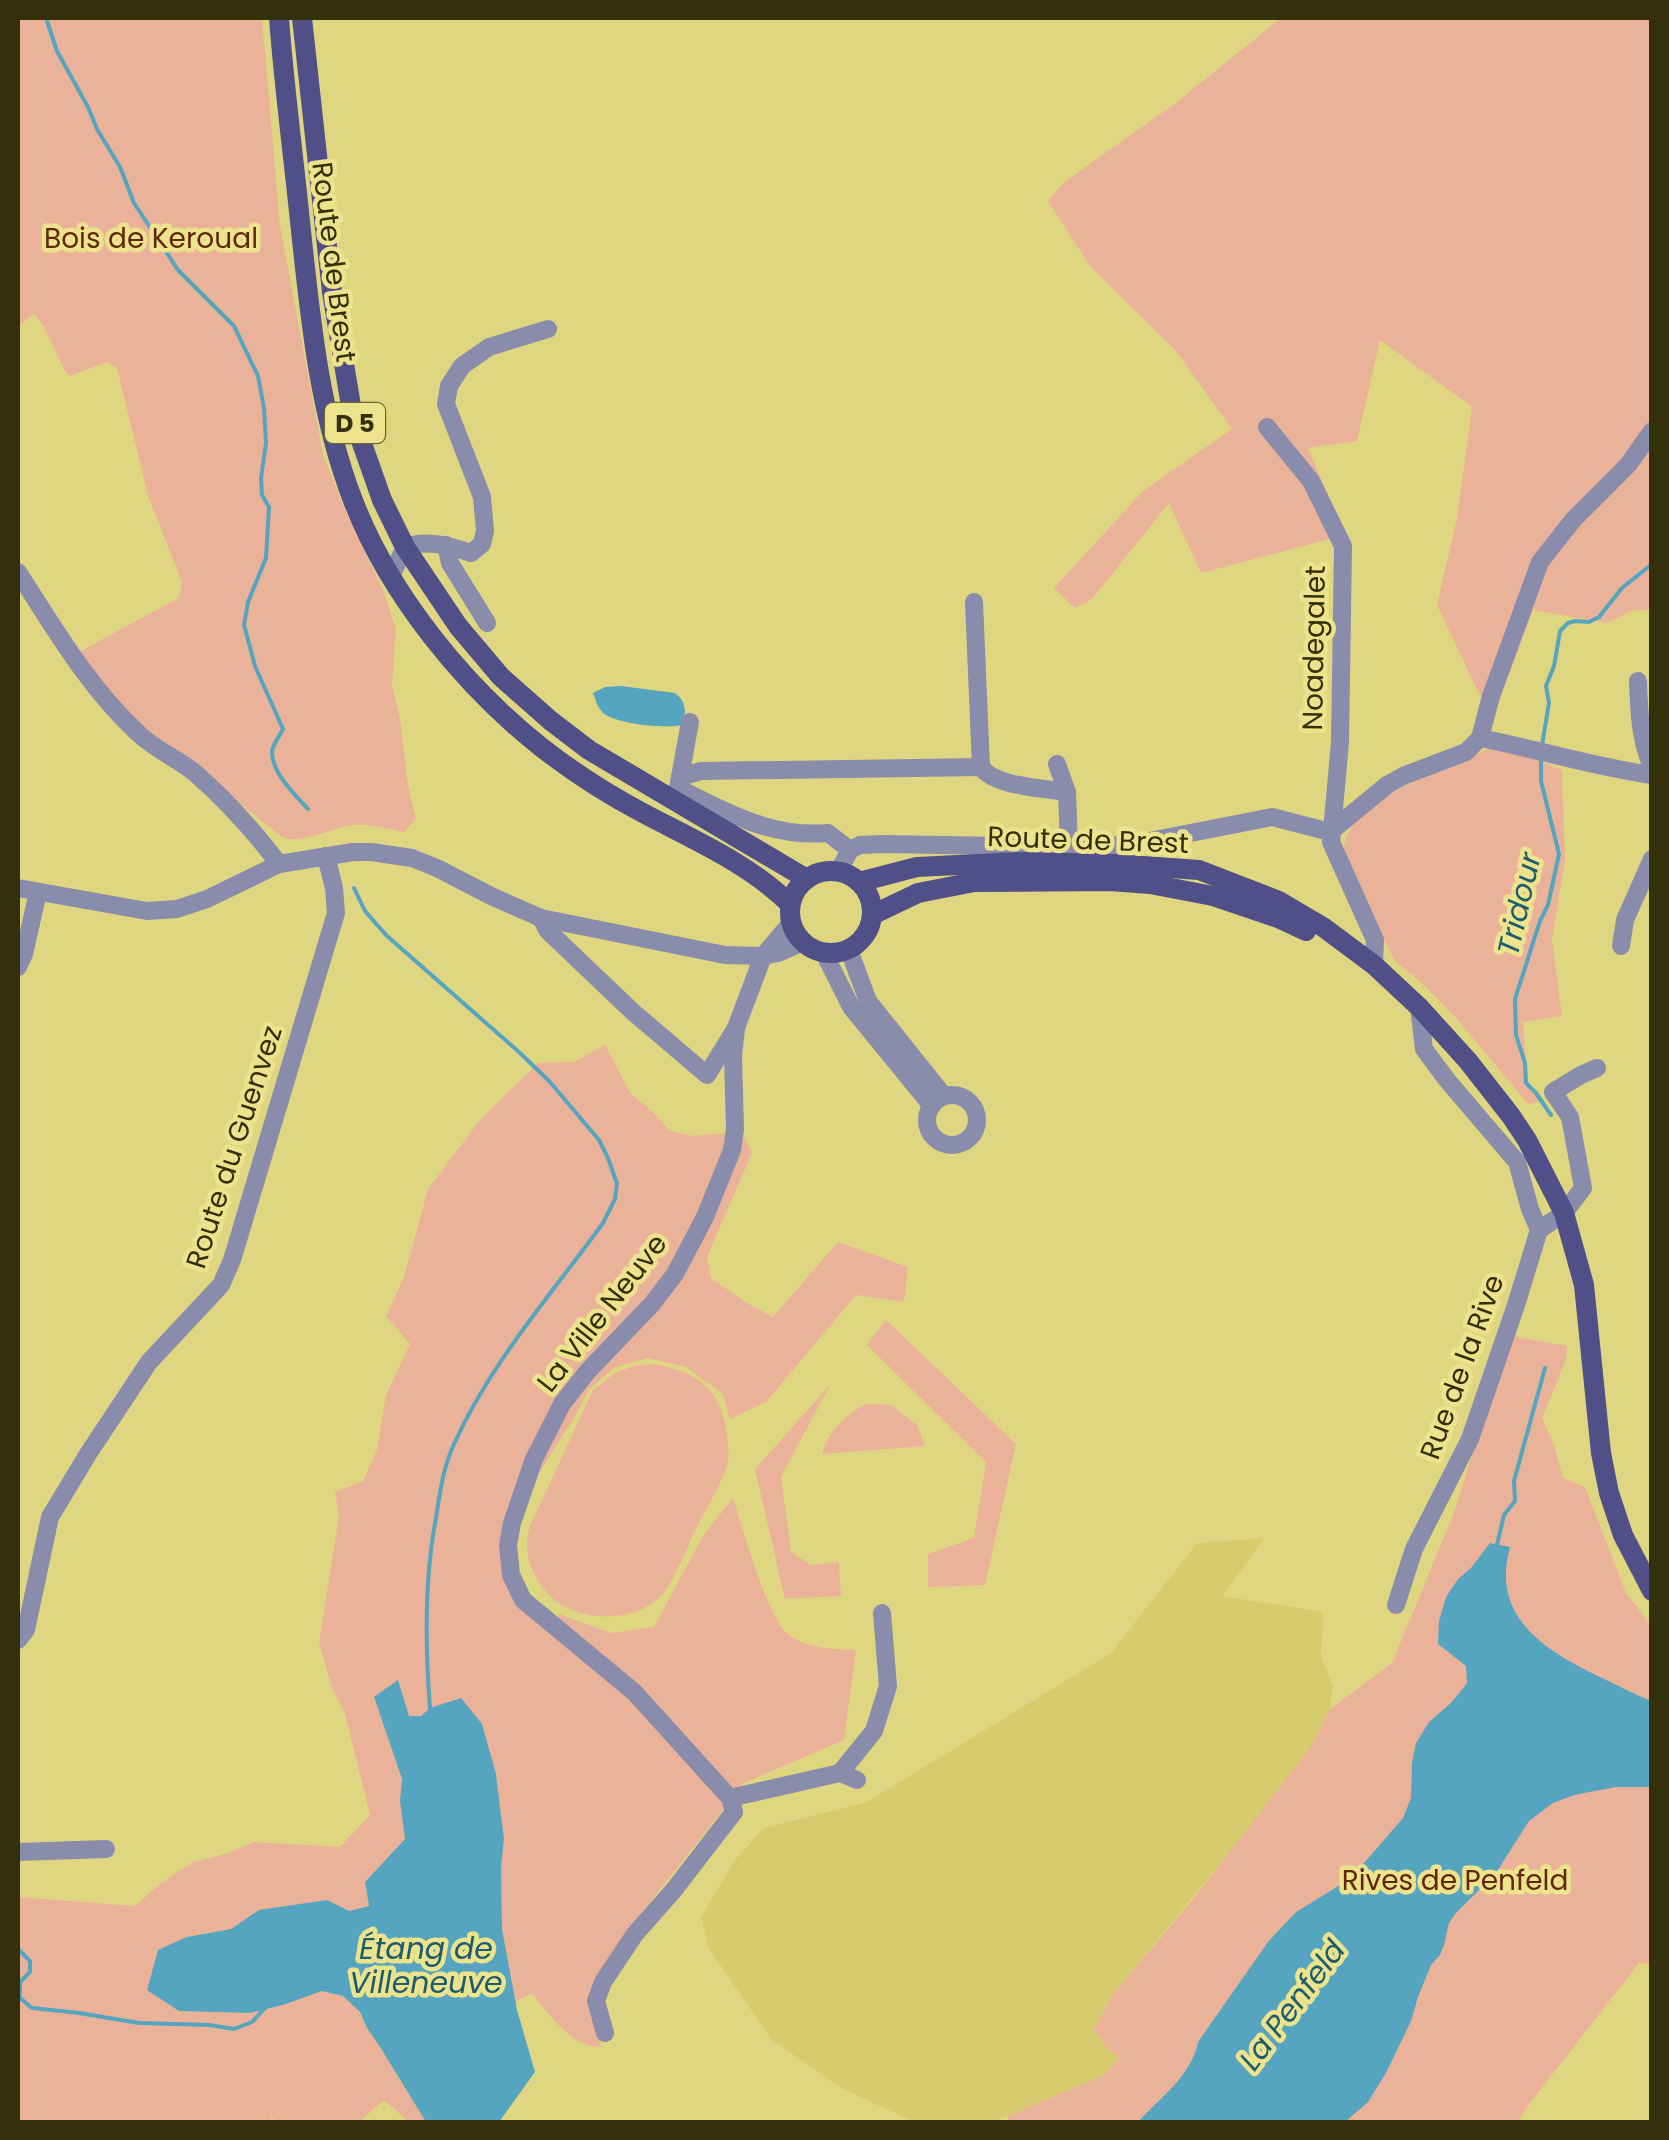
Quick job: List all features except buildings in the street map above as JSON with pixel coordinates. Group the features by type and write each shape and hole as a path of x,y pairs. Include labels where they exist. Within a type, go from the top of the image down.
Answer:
{"main road":[{"name":"Route de Brest","path":"279,18 309,308 329,425 354,504 391,576 440,647 486,699 539,746 580,776 741,865 777,890 791,913"},
{"name":"Route de Brest","path":"302,18 332,292 353,418 382,500 405,546 458,626 501,677 552,721 589,750 807,879"},
{"name":"Route de Brest","path":"859,882 917,868 1018,862 1198,870 1279,902 1323,927 1374,965 1468,1061 1528,1140 1564,1213 1584,1285 1601,1453 1609,1493 1623,1535 1652,1591"},
{"path":"822,872 838,872 859,882 872,915 868,929 849,950 824,953 803,942 791,913 796,890 807,879 822,872"},
{"name":"Route de Brest","path":"872,915 918,893 974,882 1150,884 1213,896 1246,907 1356,953"}],"street":[{"path":"391,576 405,546 446,545 471,553 482,544 482,497 446,404 450,386 462,366 489,347 548,329"},
{"name":"Noadegalet","path":"1268,428 1311,481 1343,546 1340,742 1330,832"},
{"path":"1330,832 1387,785 1475,745 1540,562 1573,520 1628,464 1652,431"},
{"path":"446,545 450,564 487,623"},
{"path":"18,572 79,665 127,722 159,751 193,772 236,813 280,864"},
{"path":"974,602 981,767 987,776 1000,780 1068,792"},
{"path":"1638,682 1643,748 1652,767"},
{"path":"690,722 678,788 766,828 801,836 828,834 850,850"},
{"path":"1480,738 1652,775"},
{"path":"1057,764 1068,792 1068,846"},
{"path":"680,777 701,771 981,767"},
{"path":"838,872 850,850 882,844 1068,846 1147,842 1272,817 1330,832"},
{"path":"1330,832 1330,842 1374,940 1374,965"},
{"path":"18,888 147,912 176,909 207,899 280,864 371,852 412,858 438,868 541,918 725,955 764,956 803,942"},
{"name":"Route du Guenvez","path":"18,1640 26,1630 50,1517 149,1362 220,1285 232,1260 336,913 326,856"},
{"path":"1622,946 1624,920 1652,859"},
{"path":"18,968 38,892"},
{"path":"541,918 548,931 632,1012 707,1074 736,1028 764,956 791,913"},
{"path":"824,953 851,1007 938,1101 868,1001 849,950"},
{"path":"1419,1007 1424,1049 1517,1162 1539,1230 1564,1213 1583,1188 1570,1117 1554,1092 1598,1068"},
{"name":"La Ville Neuve","path":"730,1798 634,1692 524,1600 511,1575 508,1545 534,1459 562,1404 676,1274 706,1217 732,1150 736,1028"},
{"name":"Rue de la Rive","path":"1396,1605 1414,1549 1470,1438 1539,1230"},
{"path":"605,2033 596,2001 603,1982 636,1934 734,1812 730,1798 848,1776 874,1732 888,1686 882,1613"},
{"path":"18,1852 106,1849"}],"shaded area":[{"path":"1265,1538 1222,1596 1323,1612 1321,1656 1333,1686 1330,1709 1311,1747 1251,1826 1114,1993 1092,2031 1120,2057 1102,2076 993,2122 915,2122 841,2088 771,2039 708,1947 701,1917 735,1860 764,1828 867,1802 1111,1653 1197,1543"}],"green space":[{"name":"Bois de Keroual","path":"18,18 262,18 280,226 323,455 383,590 396,629 392,684 416,819 404,832 355,825 299,839 282,837 128,714 77,653 179,598 182,582 148,496 117,368 107,362 70,376 34,314 18,326"},
{"path":"1281,18 1651,18 1651,609 1631,611 1607,623 1533,610 1492,721 1437,605 1457,518 1472,407 1380,340 1357,441 1308,448 1345,535 1201,573 1169,503 1092,599 1075,608 1054,588 1143,491 1232,429 1176,351 1090,266 1048,201 1063,183 1177,102"},
{"path":"1505,747 1562,770 1565,860 1552,939 1562,1016 1523,1022 1528,1082 1541,1101 1528,1104 1457,1019 1395,961 1343,849 1352,825 1389,794 1489,749"},
{"path":"605,1045 630,1093 670,1131 693,1136 742,1132 752,1153 707,1257 711,1278 773,1317 838,1242 908,1267 904,1302 856,1295 766,1402 730,1419 723,1394 686,1367 647,1358 614,1368 589,1389 519,1504 511,1575 552,1624 559,1614 611,1633 654,1627 703,1536 733,1498 764,1593 781,1626 804,1643 856,1650 844,1740 744,1783 628,1930 592,2002 601,2047 570,2036 532,1993 515,2002 502,1929 504,1839 496,1774 430,1708 421,1716 409,1716 374,1698 402,1779 400,1801 405,1839 365,1882 369,1906 349,1911 259,1910 231,1929 187,1937 147,1989 179,2011 250,2013 322,1991 343,1996 360,2012 426,2122 409,2122 384,2100 359,2122 275,2122 270,2114 272,2122 18,2122 18,1897 135,1906 193,1862 254,1842 340,1847 370,1815 344,1711 332,1688 319,1643 339,1516 335,1492 363,1481 377,1450 386,1395 410,1344 386,1316 404,1277 428,1189 480,1120 538,1063 574,1062"},
{"path":"886,1320 1016,1444 985,1585 928,1587 928,1554 974,1538 986,1462 867,1345"},
{"name":"Rives de Penfeld","path":"1511,1336 1567,1346 1566,1360 1542,1418 1563,1478 1585,1487 1626,1593 1651,1625 1651,1964 1639,1963 1518,2122 1007,2122 1008,2116 1102,2076 1120,2058 1092,2032 1114,1993 1311,1747 1330,1709 1392,1663 1452,1518"},
{"path":"652,1364 682,1371 713,1394 724,1419 727,1466 661,1596 636,1612 621,1615 574,1611 549,1595 537,1579 528,1554 530,1526 593,1390 615,1373"},
{"path":"830,1385 781,1477 791,1552 811,1565 839,1562 841,1596 785,1599 755,1469"},
{"path":"865,1404 891,1405 917,1425 925,1446 822,1454 839,1424"}],"water":[{"path":"621,686 675,693 684,707 682,725 643,725 606,715 593,693"},
{"name":"Rives de Penfeld","path":"1490,1543 1510,1547 1508,1594 1516,1613 1543,1644 1651,1701 1651,1787 1616,1787 1574,1795 1553,1803 1529,1821 1496,1873 1449,1923 1440,1955 1431,1965 1411,2021 1386,2073 1368,2102 1345,2122 1138,2122 1182,2075 1198,2042 1268,1942 1296,1912 1340,1885 1403,1818 1411,1798 1416,1743 1429,1722 1467,1683 1466,1666 1438,1644 1446,1597"},
{"name":"Étang de Villeneuve","path":"398,1680 409,1716 421,1716 430,1708 461,1698 482,1724 496,1774 504,1839 502,1929 517,2010 535,2072 499,2122 426,2122 360,2012 343,1996 322,1991 250,2013 179,2011 147,1990 158,1950 187,1937 231,1929 259,1910 327,1900 349,1911 369,1906 365,1882 405,1839 400,1801 402,1779 374,1697"}],"waterway":[{"path":"46,18 57,51 120,167 134,203 178,270 234,326 258,376 266,443 262,495 269,507 266,558 248,602 244,625 255,666 283,729 272,751 275,767 308,809"},
{"name":"Tridour","path":"1542,745 1549,703 1546,686 1560,631 1568,623 1589,622 1599,617 1622,588 1652,564"},
{"name":"Tridour","path":"1541,759 1541,781 1559,854 1548,905 1515,999 1516,1035 1525,1063 1526,1083 1551,1115"},
{"path":"354,888 365,911 386,935 550,1082 599,1140 617,1184 615,1199 603,1223 504,1357 450,1453 429,1565 430,1708"},
{"name":"Tridour","path":"1496,1549 1504,1515 1515,1501 1514,1481 1545,1368"},
{"path":"18,1949 30,1961 30,1972 20,1982 20,1998 32,2008 139,2023 234,2029 252,2022 265,2008"}],"water label":[{"name":"La Penfeld","path":"1292,2005"}]}
